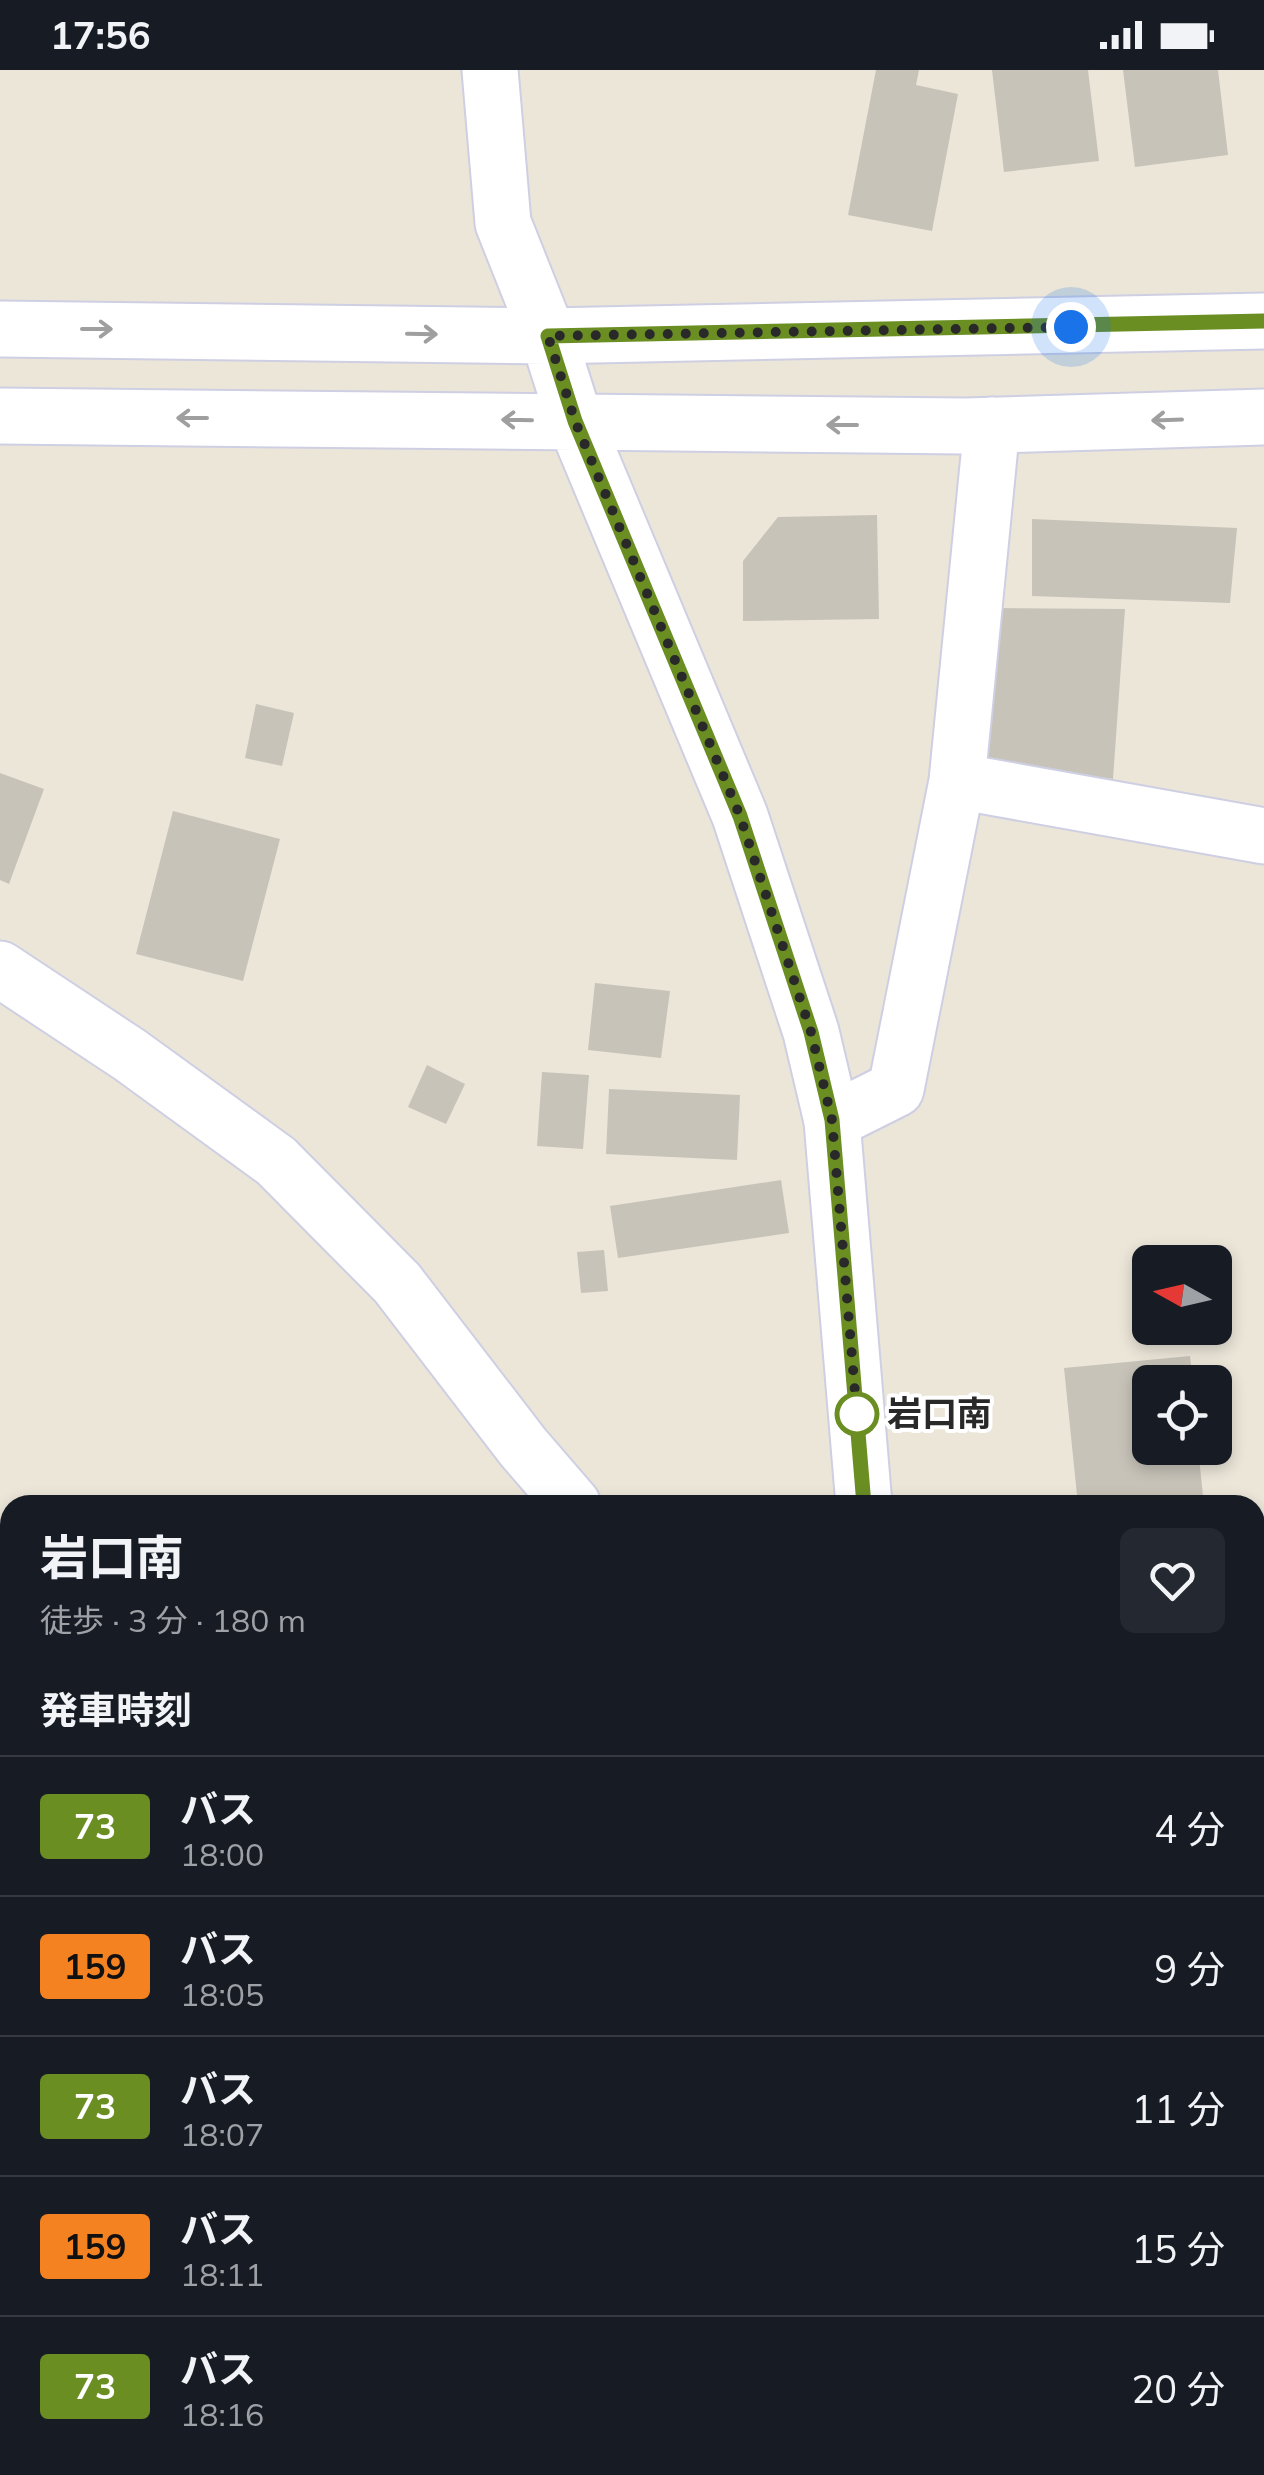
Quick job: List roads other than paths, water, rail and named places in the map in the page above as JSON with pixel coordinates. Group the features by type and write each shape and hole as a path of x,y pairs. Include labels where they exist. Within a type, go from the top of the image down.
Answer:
{"street":[{"path":"490,70 503,223 548,336 575,421 740,816 811,1032 832,1120 863,1495"},
{"path":"0,328 548,336 1264,321"},
{"path":"0,416 992,425 1264,417"},
{"path":"832,1120 896,1089 957,781 992,425"},
{"path":"957,781 1264,836"},
{"path":"0,969 276,1161 397,1282 565,1495"}],"place":[{"name":"岩口南","path":"857,1414"}]}
